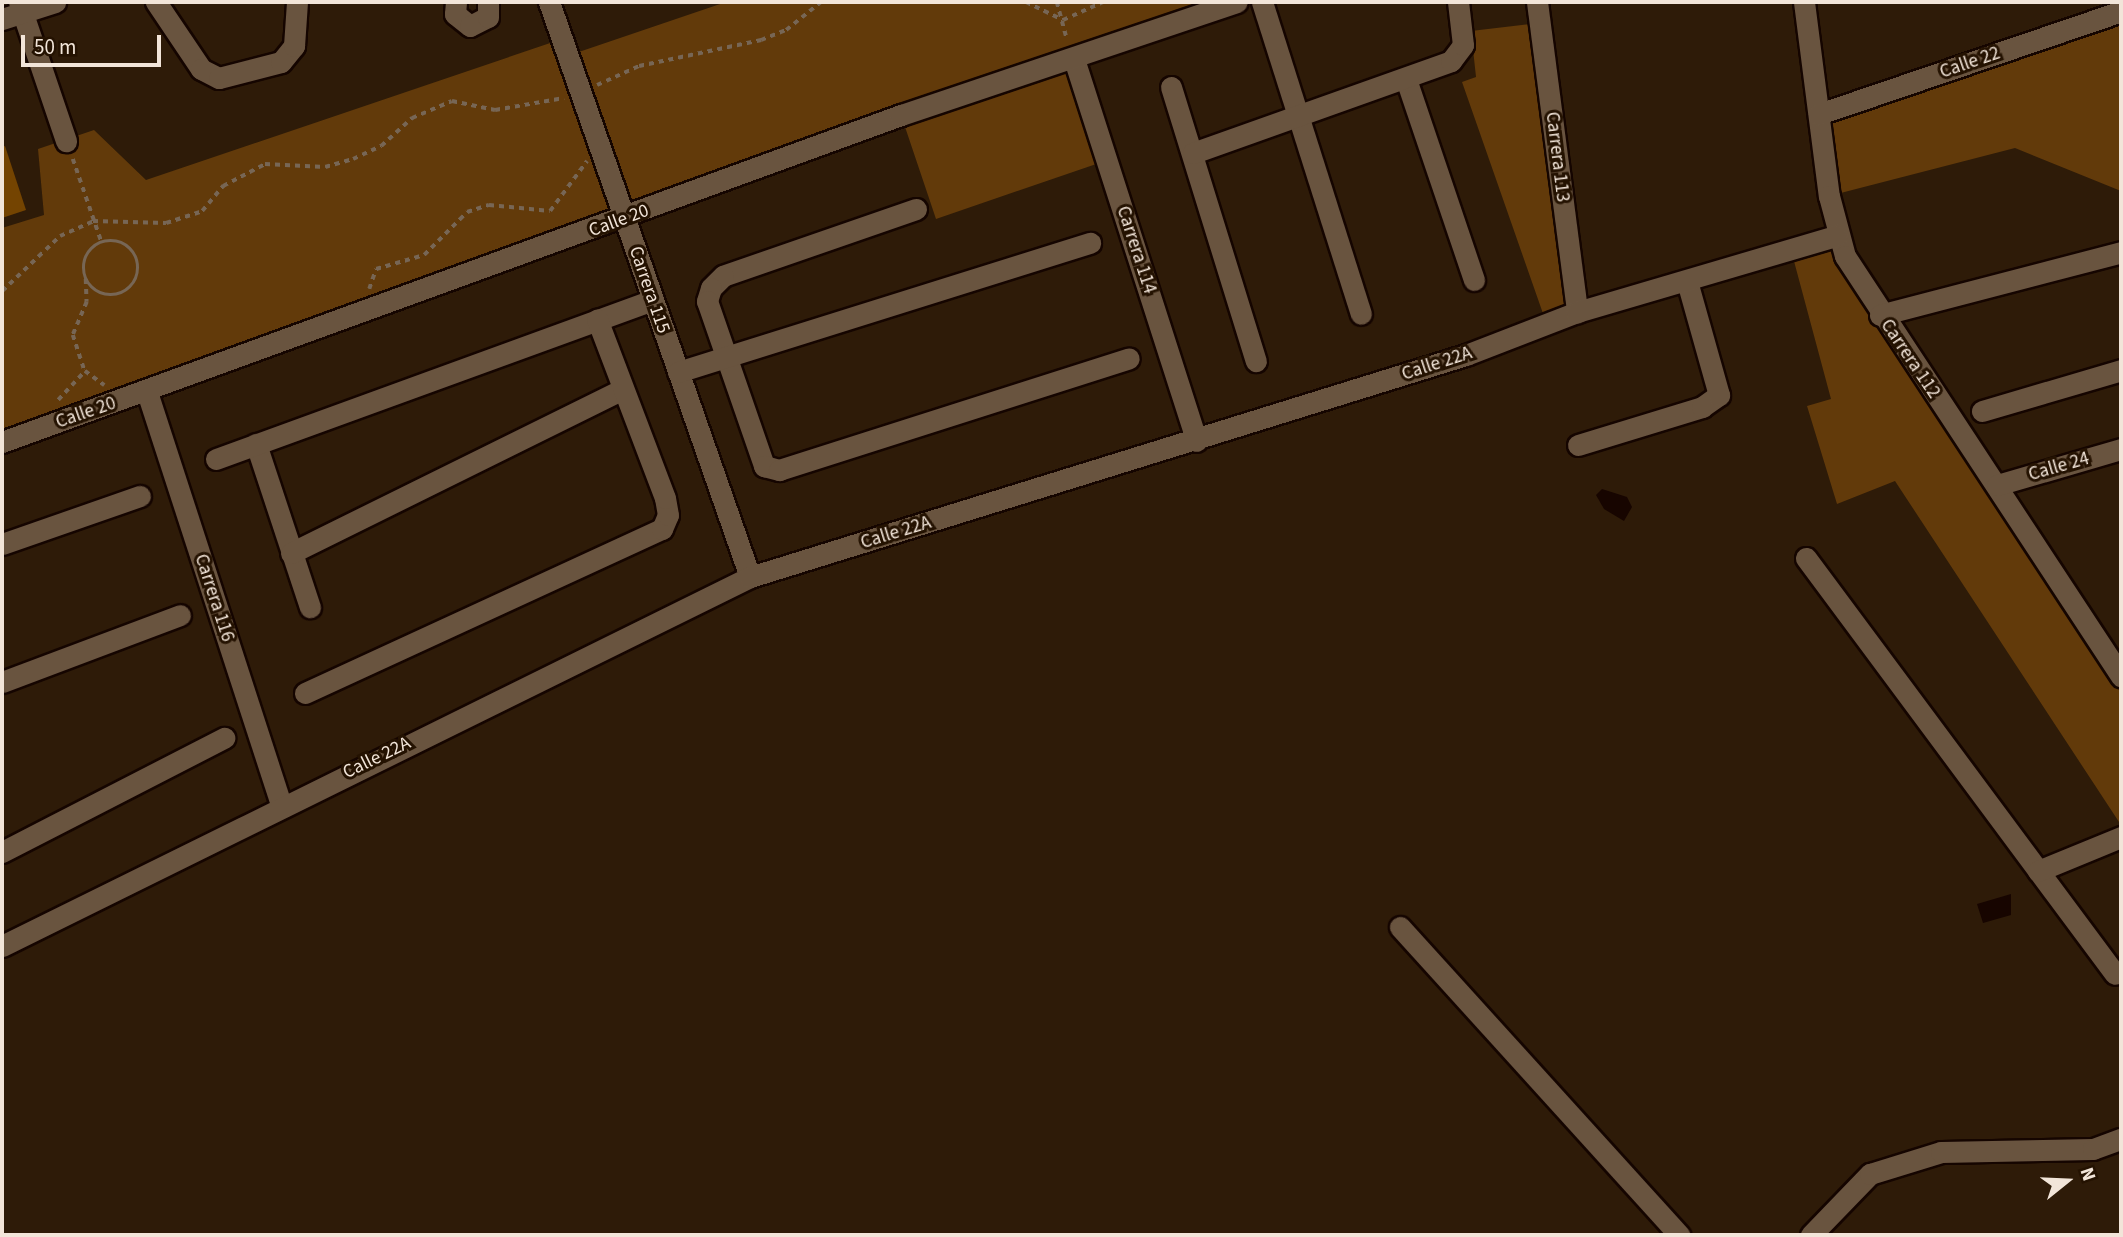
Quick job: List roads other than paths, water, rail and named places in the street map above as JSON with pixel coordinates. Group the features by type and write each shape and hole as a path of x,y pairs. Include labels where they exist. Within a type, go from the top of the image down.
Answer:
{"street":[{"path":"2,19 21,8 55,2"},
{"path":"156,2 201,69 219,78 281,62 294,46 297,2"},
{"path":"454,2 461,22 470,26 488,17 488,2"},
{"name":"Carrera 115","path":"549,2 750,577"},
{"name":"Calle 20","path":"2,442 147,393 625,220 901,115 1237,2"},
{"path":"1262,2 1361,314"},
{"path":"1193,153 1407,82 1461,53 1458,2"},
{"name":"Carrera 113","path":"1537,2 1577,312"},
{"name":"Carrera 112","path":"1804,2 1836,236 1880,315 1997,485 2121,676"},
{"path":"21,8 66,141"},
{"name":"Calle 22","path":"1819,114 2121,11"},
{"name":"Carrera 114","path":"1074,59 1197,441"},
{"path":"1407,82 1474,280"},
{"path":"1171,87 1256,361"},
{"path":"916,209 723,276 707,301 761,462 771,470 1129,358"},
{"name":"Calle 22A","path":"2,946 281,804 750,577 1197,441 1466,355 1577,312 1836,236"},
{"path":"678,372 1090,243"},
{"path":"1880,315 2121,252"},
{"path":"1578,445 1702,407 1719,396 1687,281"},
{"path":"216,459 653,300"},
{"path":"306,693 662,530 668,515 665,498 597,319"},
{"path":"1982,411 2121,370"},
{"path":"291,553 623,389"},
{"name":"Carrera 116","path":"147,393 281,804"},
{"path":"256,444 310,607"},
{"name":"Calle 24","path":"1997,485 2121,449"},
{"path":"2,544 140,496"},
{"path":"1806,558 2115,974"},
{"path":"2,682 180,615"},
{"path":"2,852 224,738"},
{"path":"2038,871 2121,837"},
{"path":"1400,927 1679,1235"},
{"path":"1811,1235 1870,1174 1905,1163 1941,1152 2093,1149 2121,1139"}]}
